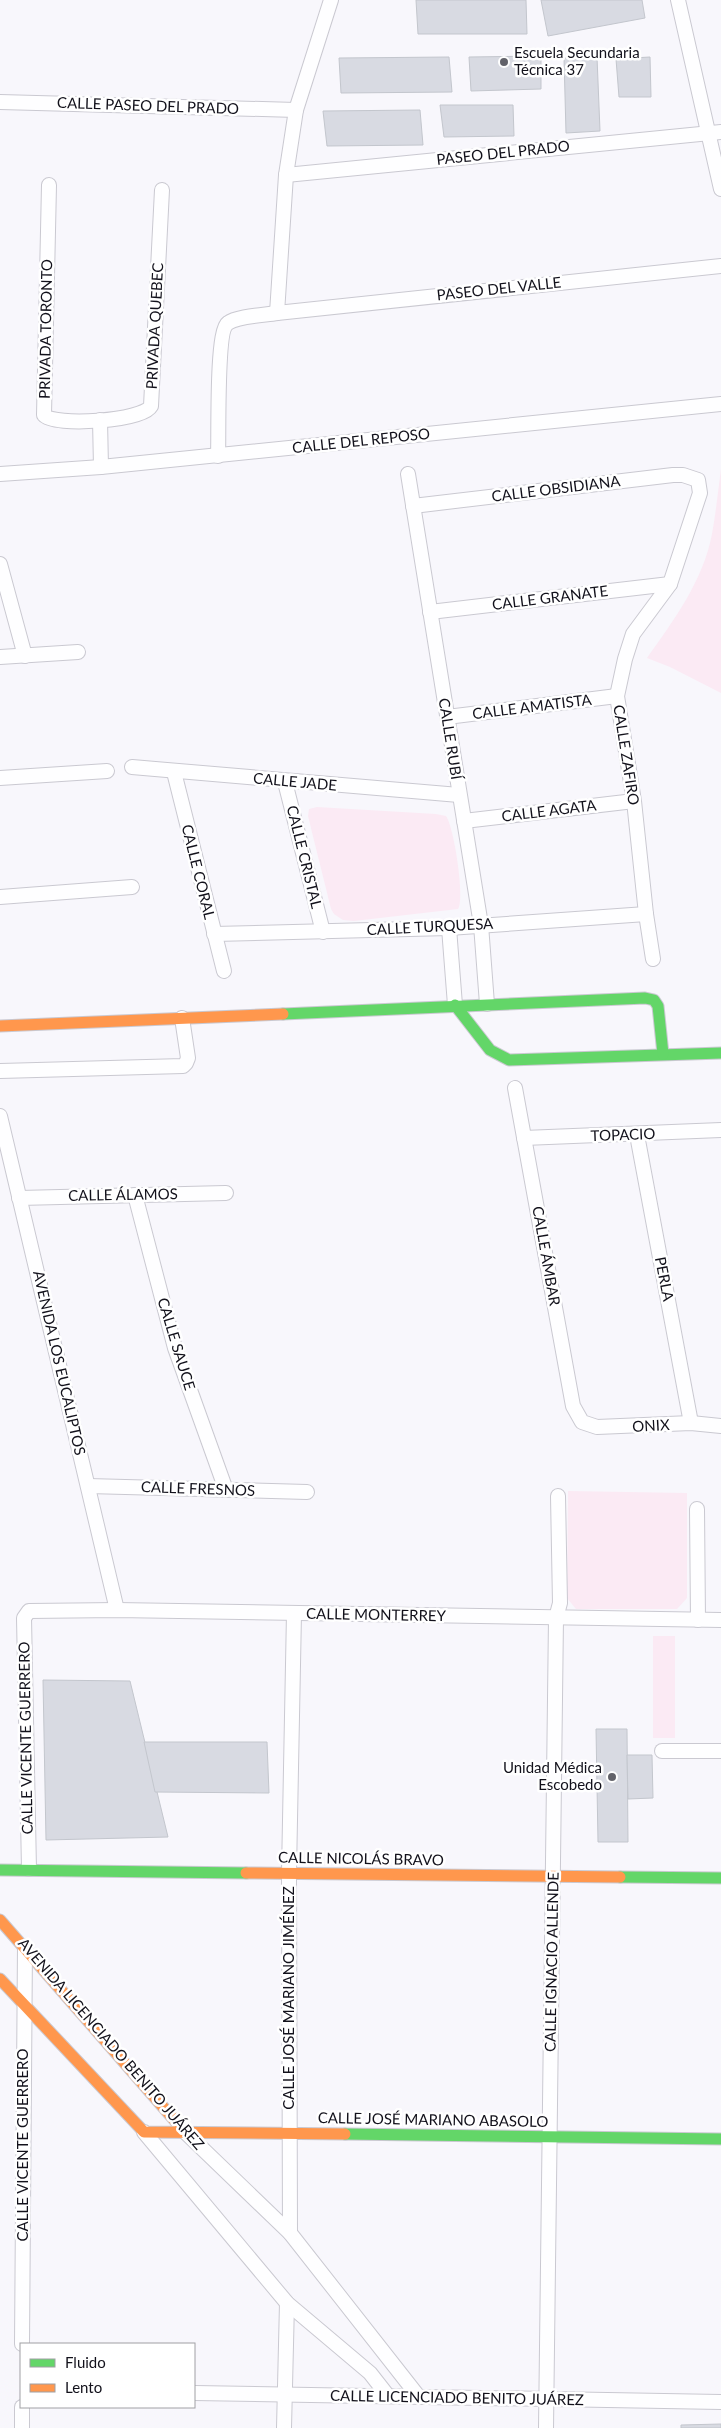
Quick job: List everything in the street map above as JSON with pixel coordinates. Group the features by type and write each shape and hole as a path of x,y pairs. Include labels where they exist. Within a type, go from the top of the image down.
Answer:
{"street":[{"path":"277,313 286,174 296,110 331,0"},
{"path":"678,0 715,132 721,190"},
{"name":"CALLE PASEO DEL PRADO","path":"0,102 296,110"},
{"name":"PASEO DEL PRADO","path":"286,174 715,132"},
{"name":"PRIVADA TORONTO","path":"49,185 44,415 52,421 100,420"},
{"name":"PRIVADA QUEBEC","path":"100,420 136,416 149,410 151,406 162,190"},
{"name":"PASEO DEL VALLE","path":"218,456 220,348 223,329 226,324 233,321 277,313 721,266"},
{"name":"CALLE DEL REPOSO","path":"0,474 218,456 721,404"},
{"path":"100,420 101,467"},
{"name":"CALLE RUBÍ","path":"408,474 481,925 487,1004"},
{"name":"CALLE OBSIDIANA","path":"413,506 673,475 683,475 698,480"},
{"name":"CALLE ZAFIRO","path":"653,959 646,914 634,801 617,696 633,634 670,584 700,493 698,480"},
{"path":"0,564 25,656"},
{"name":"CALLE GRANATE","path":"430,612 670,584"},
{"path":"0,657 78,652"},
{"name":"CALLE AMATISTA","path":"447,717 617,696"},
{"name":"CALLE JADE","path":"132,767 285,782 460,795"},
{"path":"0,778 107,771"},
{"name":"CALLE CORAL","path":"174,772 224,971"},
{"name":"CALLE CRISTAL","path":"285,782 324,932"},
{"name":"CALLE AGATA","path":"464,821 634,801"},
{"path":"0,897 132,887"},
{"name":"CALLE TURQUESA","path":"214,934 450,928 646,914"},
{"path":"450,928 455,1005 490,1050 509,1060 721,1053"},
{"path":"0,1026 455,1005 650,999 658,1006 663,1054"},
{"path":"0,1071 181,1066 186,1064 188,1058 182,1018"},
{"name":"CALLE ÁMBAR","path":"515,1088 573,1406 582,1422"},
{"name":"AVENIDA LOS EUCALIPTOS","path":"0,1116 117,1610"},
{"name":"TOPACIO","path":"524,1138 636,1135 721,1130"},
{"name":"PERLA","path":"636,1135 691,1424"},
{"name":"CALLE ÁLAMOS","path":"19,1198 226,1193"},
{"name":"CALLE SAUCE","path":"134,1195 175,1348 226,1490"},
{"name":"ONIX","path":"582,1422 590,1426 606,1428 691,1424 721,1426"},
{"name":"CALLE FRESNOS","path":"88,1486 307,1492"},
{"name":"CALLE IGNACIO ALLENDE","path":"546,2428 556,1618 560,1603 558,1496"},
{"path":"697,1509 698,1620"},
{"name":"CALLE MONTERREY","path":"32,1611 117,1610 721,1620"},
{"name":"CALLE VICENTE GUERRERO","path":"29,1869 24,1618 27,1613 32,1611"},
{"name":"CALLE JOSÉ MARIANO JIMÉNEZ","path":"290,2233 288,1872 294,1613"},
{"path":"662,1751 721,1751"},
{"name":"CALLE NICOLÁS BRAVO","path":"0,1870 721,1878"},
{"name":"AVENIDA LICENCIADO BENITO JUÁREZ","path":"0,1920 25,1946 184,2131 290,2233 418,2396"},
{"name":"CALLE VICENTE GUERRERO","path":"22,2343 25,1946"},
{"path":"0,1979 144,2132 287,2303 370,2373 388,2396"},
{"name":"CALLE JOSÉ MARIANO ABASOLO","path":"144,2132 721,2139"},
{"path":"284,2428 287,2303"},
{"name":"CALLE LICENCIADO BENITO JUÁREZ","path":"195,2393 721,2402"},
{"path":"22,2408 22,2428"}],"shaded area":[{"path":"721,469 721,693 670,667 647,658 686,599 702,568 712,534"},
{"path":"317,807 446,816 458,863 460,903 458,909 354,921 343,920 334,914 331,909 308,816 309,809"},
{"path":"568,1491 687,1493 687,1598 677,1609 576,1609 567,1598"},
{"path":"653,1636 675,1636 675,1738 653,1738"}],"building":[{"path":"416,0 526,0 527,34 418,34"},
{"path":"541,0 642,0 645,18 548,36"},
{"path":"541,56 541,89 471,91 469,57"},
{"path":"449,57 452,92 341,93 339,58"},
{"path":"597,57 600,131 566,133 564,58"},
{"path":"650,57 651,97 619,97 616,59"},
{"path":"440,105 513,105 514,136 444,137"},
{"path":"420,110 423,145 327,146 323,111"},
{"path":"43,1680 130,1681 168,1837 46,1840"},
{"name":"Unidad Médica Escobedo","path":"596,1729 627,1729 628,1842 598,1842"},
{"path":"144,1742 267,1742 269,1793 155,1792"},
{"path":"627,1755 652,1755 653,1798 628,1799"},
{"path":"721,2424 721,2428 681,2428 681,2425"}],"traffic: fast":[{"path":"283,1014 645,998 654,1000 658,1006 663,1054"},
{"path":"455,1005 490,1050 509,1060 721,1053"},
{"path":"0,1870 246,1873"},
{"path":"620,1877 721,1878"},
{"path":"345,2134 721,2139"}],"traffic: slow":[{"path":"0,1026 283,1014"},
{"path":"246,1873 620,1877"},
{"path":"0,1920 184,2131"},
{"path":"0,1979 144,2132 345,2134"}],"place":[{"name":"Escuela Secundaria Técnica 37","path":"504,62"},
{"name":"Unidad Médica Escobedo","path":"612,1777"}]}
